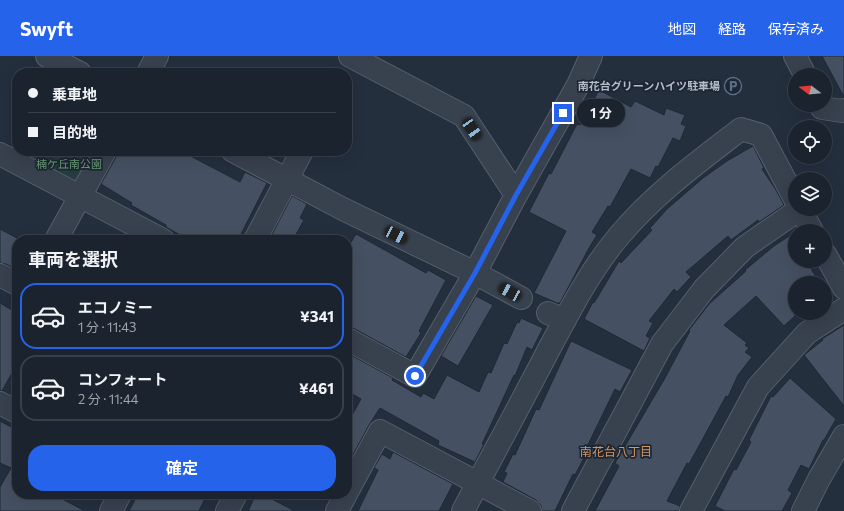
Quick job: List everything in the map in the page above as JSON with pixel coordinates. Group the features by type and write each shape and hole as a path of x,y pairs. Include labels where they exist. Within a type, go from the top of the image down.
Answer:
{"street":[{"path":"47,56 70,68"},
{"path":"151,68 157,56"},
{"path":"352,342 415,376 475,273 516,195 578,85 591,56"},
{"path":"795,56 801,68"},
{"path":"350,61 464,116 516,195"},
{"path":"832,110 844,110"},
{"path":"462,511 557,317 618,236 648,204 682,174 741,129 761,135 788,186"},
{"path":"0,154 154,235"},
{"path":"59,235 102,156"},
{"path":"243,156 343,209 475,273 521,298"},
{"path":"258,235 299,156"},
{"path":"573,511 662,344 704,289 745,247 790,216"},
{"path":"832,267 844,288"},
{"path":"0,275 12,281"},
{"path":"691,511 758,387 807,333 844,309"},
{"path":"0,403 12,409"},
{"path":"352,482 380,431 530,511"},
{"path":"803,511 819,479 844,436"},
{"path":"111,511 117,499"},
{"path":"227,511 233,499"},
{"path":"337,511 343,499"}],"green space":[{"name":"楠ケ丘南公園","path":"26,156 90,156 74,183"}],"building":[{"path":"822,56 844,56 844,97 832,75 832,68 828,68"},
{"path":"599,90 631,107 635,101 664,115 666,108 685,115 681,124 686,126 680,141 673,138 658,167 656,166 650,178 631,169 610,207 608,206 592,232 597,235 560,303 557,303 534,293 566,231 529,212 577,124 580,125"},
{"path":"753,146 764,168 762,169 784,205 759,222 758,220 731,240 728,236 686,272 691,277 677,292 674,289 649,321 653,323 646,336 650,338 644,351 584,319 619,261 621,263 652,230 650,228 667,209 703,178 727,161"},
{"path":"191,156 240,182 245,172 267,183 241,235 180,235 131,205 132,203 101,184 116,157"},
{"path":"292,196 307,204 300,218 304,220 296,235 272,235"},
{"path":"0,229 12,235 12,267 0,263"},
{"path":"356,234 426,273 428,270 446,280 419,331 421,333 406,357 352,328 352,241"},
{"path":"788,237 788,268 810,268 816,276 788,276 788,320 791,320 784,326 756,296 724,325 747,343 745,345 749,348 745,352 752,357 738,375 728,397 726,396 667,501 680,506 679,511 595,511 619,466 615,463 665,378 690,331 689,330 709,304 746,271 745,270 774,246"},
{"path":"476,296 493,305 458,366 441,356"},
{"path":"0,303 12,310 12,373 2,391 0,391"},
{"path":"521,318 543,328 532,350 527,347 475,462 438,445 439,441 380,408 352,457 352,415 361,399 352,394 352,356 393,378 392,380 421,397 423,393 434,399 447,375 479,392 488,372 491,373 504,343 507,344 517,322 519,323"},
{"path":"844,325 844,406 804,355 823,340 822,339"},
{"path":"571,341 632,370 620,392 615,389 583,455 585,456 575,475 573,474 555,511 542,511 541,505 536,500 503,482 507,473 504,472 513,454 515,455 536,409 539,410"},
{"path":"790,378 836,419 823,440 809,469 801,465 788,490 792,493 782,511 725,511 715,506 734,469 736,470 751,442 749,440 771,396 773,397"},
{"path":"0,421 12,427 12,499 62,499 85,511 0,511 0,487 11,468 0,463"},
{"path":"393,452 453,484 439,511 358,511 378,470 374,468 382,454 390,459"},
{"path":"135,499 205,499 199,511 129,511"},
{"path":"254,499 272,499 295,511 248,511"}],"place":[{"name":"南花台グリーンハイツ駐車場","path":"733,86"}],"district":[{"name":"南花台八丁目","path":"616,452"}],"route":[{"path":"415,376 475,273 516,195 563,113"}]}
